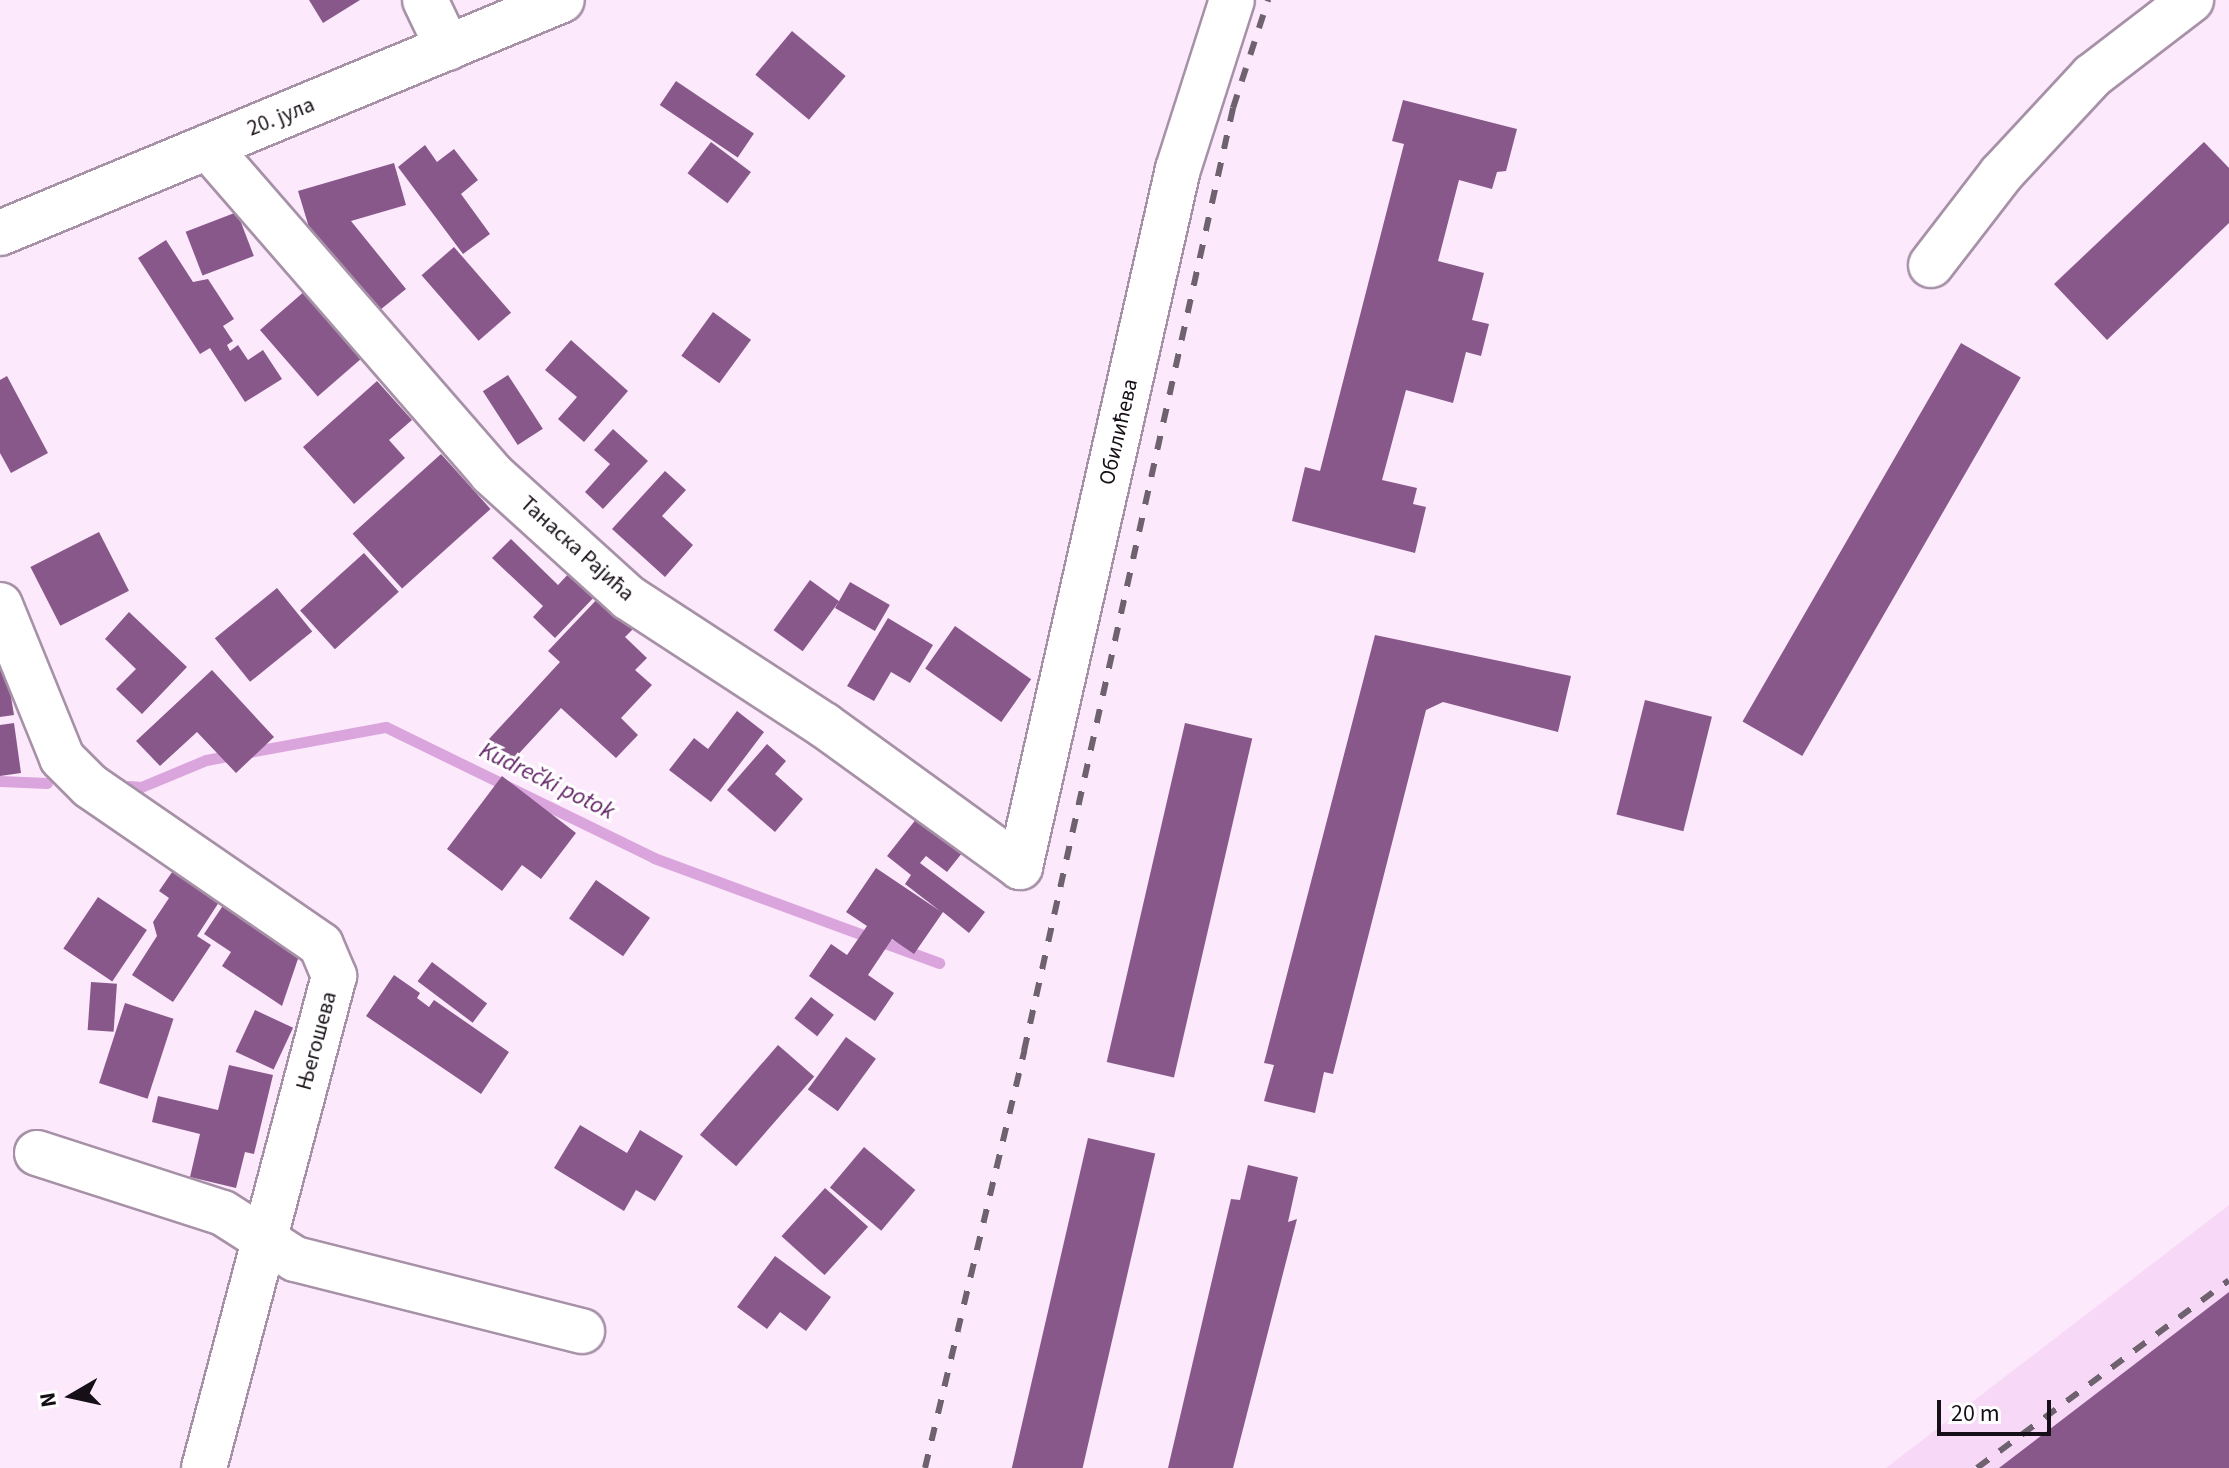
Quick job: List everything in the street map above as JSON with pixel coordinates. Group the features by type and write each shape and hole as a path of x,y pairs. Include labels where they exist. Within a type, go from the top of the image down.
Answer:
{"street":[{"path":"425,0 448,48"},
{"name":"20. јула","path":"0,233 562,0"},
{"name":"Обилићева","path":"1020,867 1178,169 1232,0"},
{"path":"1931,265 2001,174 2092,76 2191,0"},
{"name":"Танаска Рајића","path":"208,147 491,473 629,598 824,725 1020,867"},
{"name":"Његошева","path":"0,605 62,758 90,786 321,945 334,976 204,1468"},
{"path":"37,1153 223,1213 295,1259 582,1331"}],"shaded area":[{"path":"2229,1205 2229,1468 1886,1468"}],"building":[{"path":"309,0 360,0 323,23"},
{"path":"792,31 846,76 809,120 755,75"},
{"path":"676,81 754,134 738,158 660,105"},
{"path":"1403,100 1517,129 1506,171 1497,172 1492,189 1459,180 1438,261 1484,273 1472,320 1489,324 1481,356 1466,352 1453,403 1406,390 1382,480 1417,488 1413,504 1426,507 1415,553 1292,521 1305,467 1320,471 1404,144 1392,141"},
{"path":"711,142 751,172 727,203 688,173"},
{"path":"2204,142 2229,168 2229,223 2107,340 2054,284"},
{"path":"425,145 437,162 454,149 478,180 461,194 490,234 463,254 398,167"},
{"path":"394,163 406,205 351,221 406,289 375,314 311,234 298,191"},
{"path":"237,212 254,256 202,276 186,232"},
{"path":"166,240 193,282 208,279 234,319 223,326 233,341 227,345 230,351 238,345 248,360 263,350 282,379 245,402 210,348 200,354 138,258"},
{"path":"454,247 511,313 479,341 422,275"},
{"path":"306,290 364,356 318,396 260,330"},
{"path":"713,312 751,340 719,383 681,356"},
{"path":"571,340 628,391 584,442 558,419 577,397 545,370"},
{"path":"1961,343 2021,378 1802,756 1742,721"},
{"path":"508,375 543,429 518,445 483,391"},
{"path":"7,376 48,453 11,473 0,453 0,380"},
{"path":"377,381 412,420 389,440 405,458 354,504 303,447"},
{"path":"613,429 648,461 603,509 585,492 610,464 594,450"},
{"path":"441,454 491,509 402,589 353,534"},
{"path":"665,471 686,490 662,516 693,545 665,577 612,529"},
{"path":"99,532 129,591 60,626 30,567"},
{"path":"511,539 558,585 573,569 598,593 555,638 533,617 543,606 492,558"},
{"path":"364,553 399,592 335,649 300,611"},
{"path":"810,580 839,601 803,651 774,630"},
{"path":"850,582 890,605 875,631 835,608"},
{"path":"277,588 312,632 250,682 215,638"},
{"path":"601,595 635,627 625,637 647,658 635,670 652,685 621,718 638,735 616,758 561,708 512,761 489,739 560,662 548,651"},
{"path":"129,612 187,667 142,714 116,689 136,669 105,639"},
{"path":"888,618 933,645 910,683 891,672 874,701 847,686"},
{"path":"955,626 1031,679 1001,722 925,669"},
{"path":"1375,635 1571,676 1558,732 1443,702 1426,710 1333,1074 1324,1072 1315,1113 1264,1101 1274,1065 1264,1063"},
{"path":"6,667 14,715 0,717 0,668"},
{"path":"212,670 274,737 236,773 197,732 160,766 136,741"},
{"path":"1645,700 1712,717 1683,831 1616,814"},
{"path":"737,711 764,732 711,802 669,770 694,738 708,749"},
{"path":"14,723 21,773 0,776 0,725"},
{"path":"1185,723 1252,739 1174,1078 1107,1062"},
{"path":"767,744 786,761 775,774 803,799 775,832 727,790"},
{"path":"502,776 576,833 541,879 522,865 502,891 447,849"},
{"path":"917,818 962,853 947,872 926,856 920,863 985,912 969,933 943,912 914,954 892,939 868,975 894,993 875,1021 809,976 831,944 847,955 867,926 846,912 876,868 940,911 905,884 911,875 887,856"},
{"path":"179,862 225,893 197,936 211,945 173,1002 132,975 157,936 153,922 169,898 159,891"},
{"path":"596,880 650,918 623,956 569,919"},
{"path":"98,897 147,930 112,981 63,948"},
{"path":"228,898 302,947 282,1006 222,966 231,952 204,934"},
{"path":"432,962 487,1004 473,1023 418,981"},
{"path":"394,975 420,993 417,998 429,1007 434,1000 509,1052 481,1094 366,1016"},
{"path":"91,982 117,984 114,1032 88,1030"},
{"path":"811,997 834,1015 817,1036 794,1018"},
{"path":"125,1003 174,1019 148,1099 99,1083"},
{"path":"255,1010 293,1028 274,1069 236,1052"},
{"path":"846,1037 876,1059 838,1111 808,1090"},
{"path":"778,1045 814,1076 736,1166 700,1135"},
{"path":"229,1065 273,1075 254,1154 245,1152 236,1188 190,1177 200,1134 152,1122 158,1096 218,1110"},
{"path":"580,1125 627,1153 640,1130 683,1156 655,1201 636,1190 624,1211 554,1168"},
{"path":"1088,1138 1155,1154 1083,1468 1012,1468"},
{"path":"864,1147 915,1190 881,1231 830,1188"},
{"path":"1248,1165 1298,1177 1288,1222 1297,1219 1233,1468 1168,1468 1231,1199 1240,1200"},
{"path":"825,1188 868,1227 825,1275 782,1236"},
{"path":"775,1256 831,1297 806,1331 780,1312 767,1329 737,1307"},
{"path":"2229,1292 2229,1468 1999,1468"}],"waterway":[{"name":"Kudrečki potok","path":"129,786 141,787 206,760 386,727 654,858 939,963"},
{"name":"Kudrečki potok","path":"0,781 47,783"}],"railway":[{"path":"925,1468 1024,1051 1233,108 1268,0"},
{"path":"1977,1468 2229,1280"}]}
